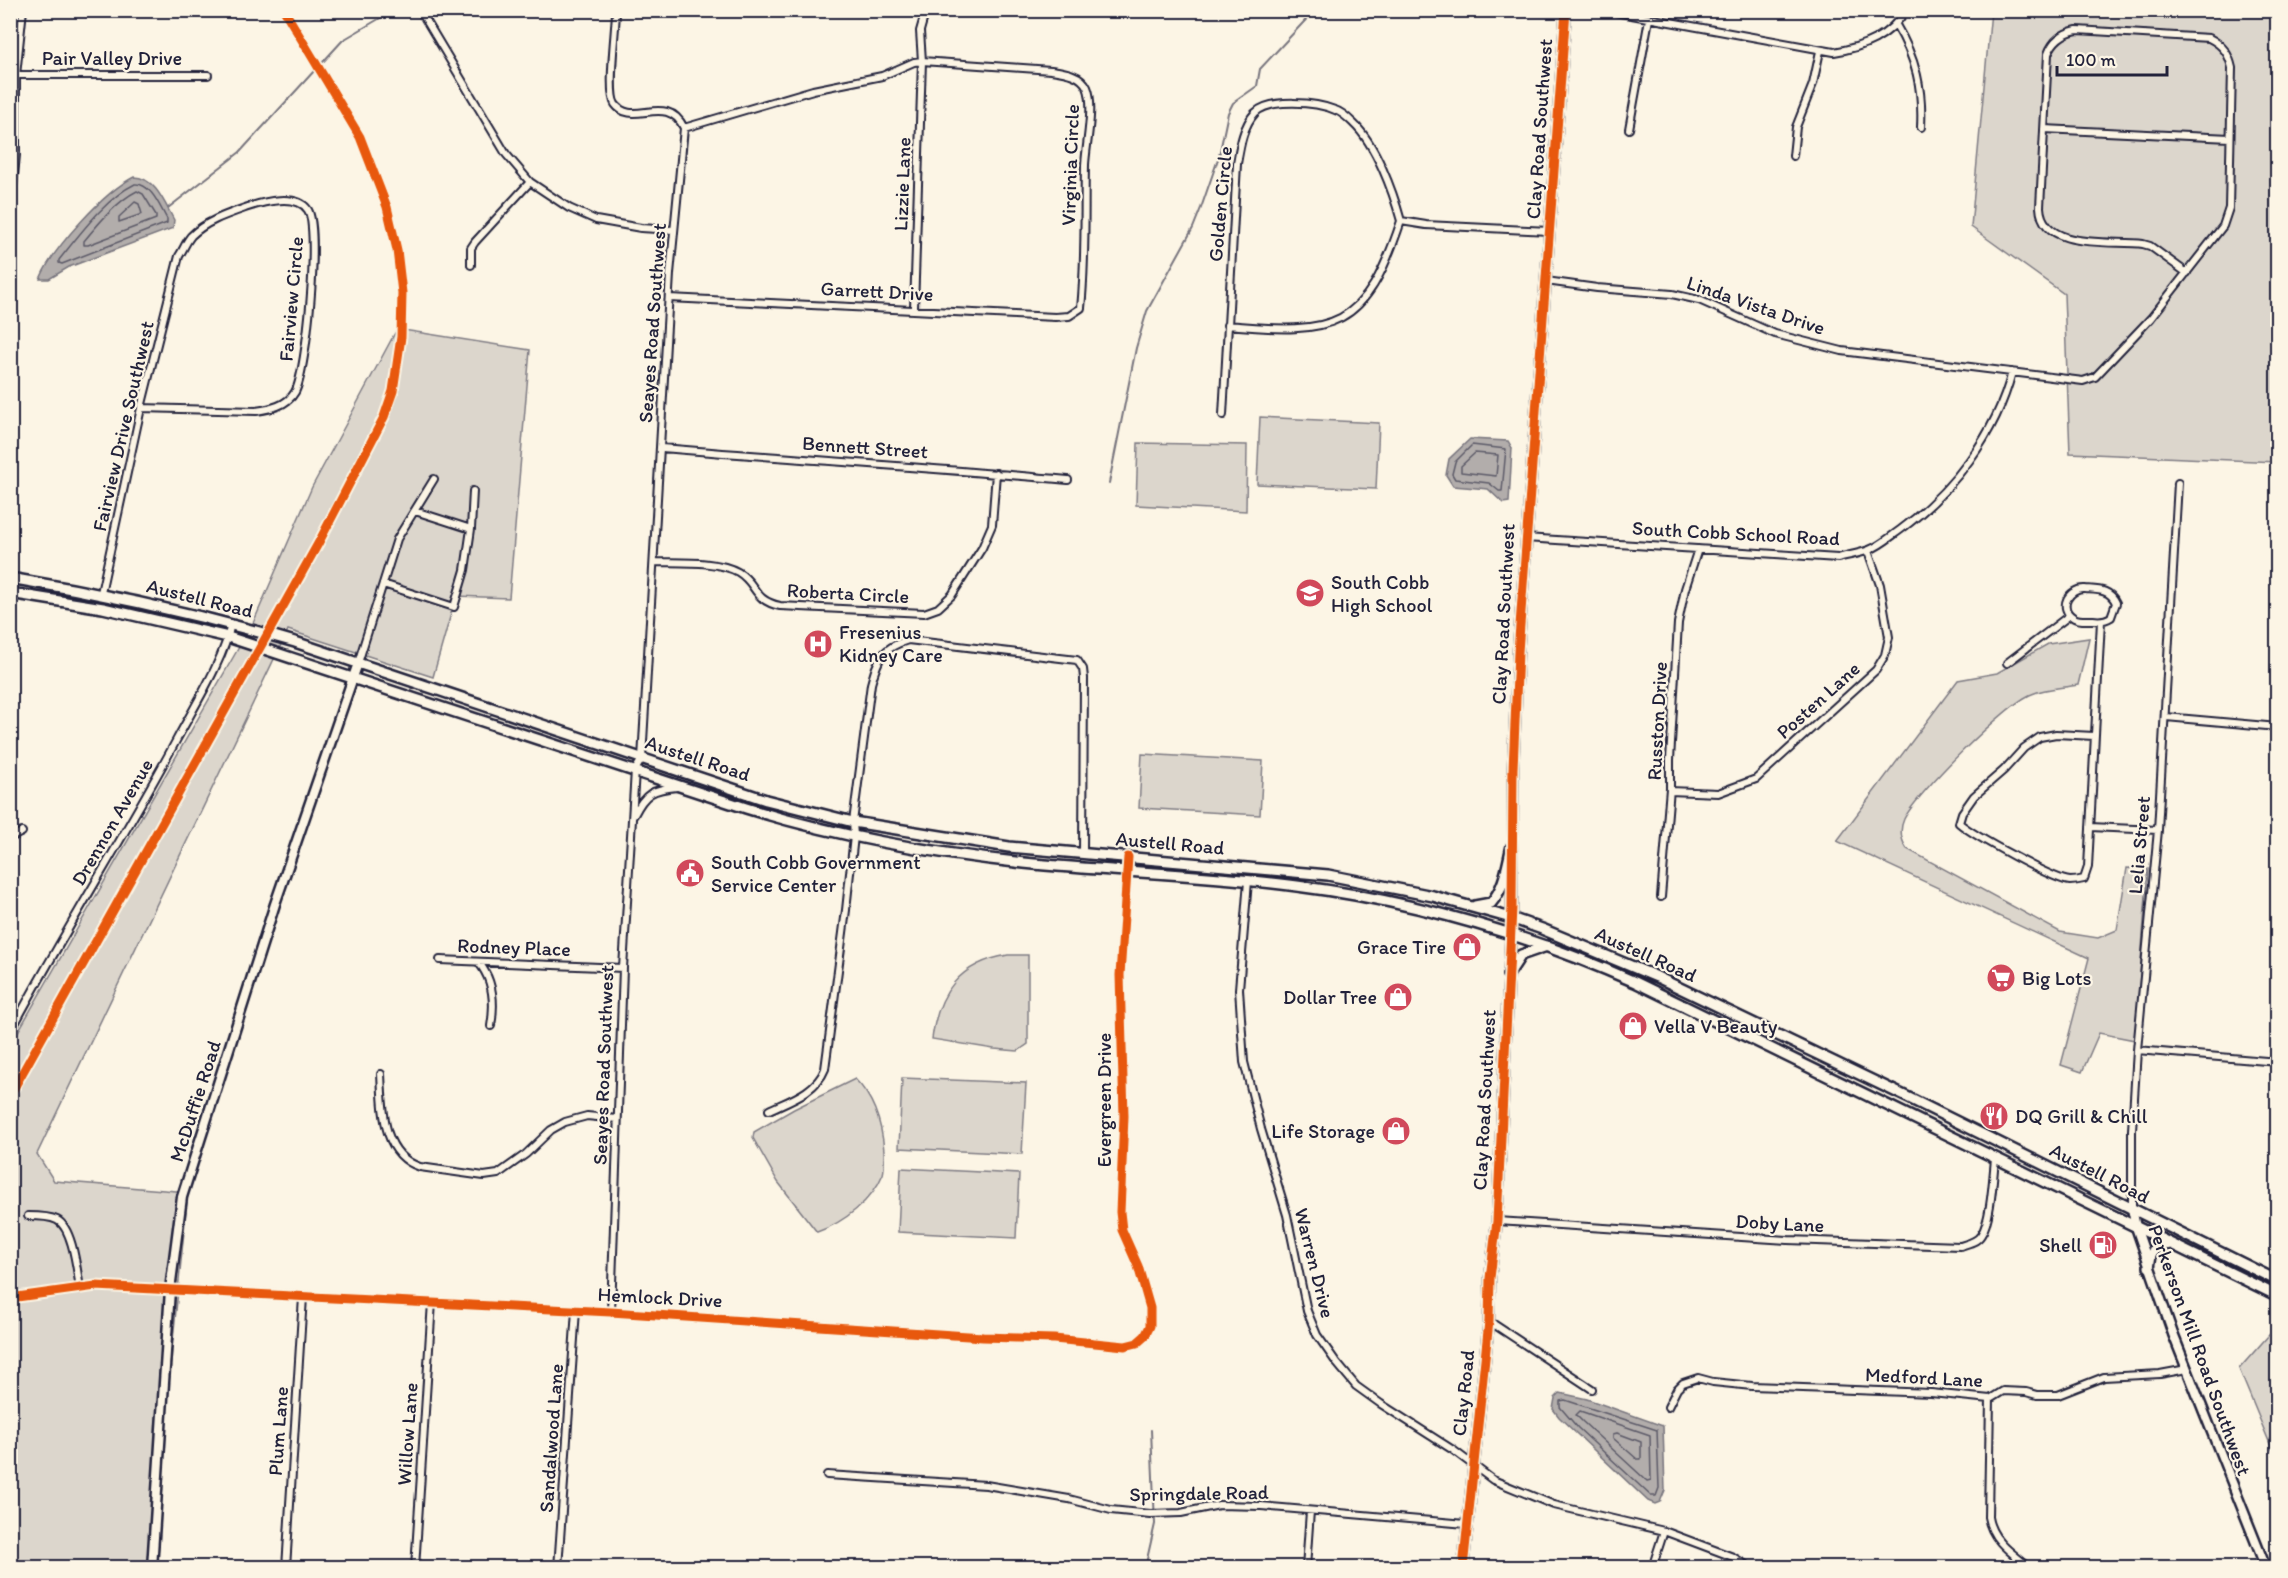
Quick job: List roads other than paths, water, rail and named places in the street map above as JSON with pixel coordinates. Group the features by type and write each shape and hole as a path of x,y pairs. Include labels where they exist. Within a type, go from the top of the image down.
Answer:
{"main road":[{"name":"Austell Road","path":"10,578 101,593 295,642 766,800 853,822 961,841 1328,875 1416,892 1511,918 1657,977 1909,1098 2277,1281"},
{"name":"Austell Road","path":"10,593 103,608 232,638 777,818 854,836 974,857 1297,886 1394,901 1510,933 1635,982 2277,1296"},
{"path":"1471,906 1491,903 1498,895 1506,874 1512,846"},
{"path":"1508,975 1521,955 1547,946"},
{"path":"2149,1267 2151,1255 2156,1247 2170,1244"}],"street":[{"path":"10,217 16,75 23,10"},
{"path":"420,10 506,154 530,182 569,208 596,220 641,228 673,230"},
{"path":"616,10 612,97 617,107 630,112 663,111 671,113 679,117 684,128 813,90 882,75 922,61 920,31 926,10"},
{"name":"Clay Road Southwest","path":"1497,1221 1511,918 1517,658 1566,10"},
{"path":"1604,10 1834,52 1872,43 1896,25 1906,10"},
{"path":"1629,129 1650,19"},
{"path":"1896,25 1916,67 1922,96 1921,127"},
{"name":"Linda Vista Drive","path":"1546,281 1672,294 1690,298 1725,310 1775,334 1842,351 2083,381 2095,376 2151,318 2226,220 2229,208 2232,68 2230,59 2227,52 2216,41 2196,36 2077,30 2062,34 2048,54 2044,129"},
{"path":"1793,156 1797,127 1813,84 1820,51"},
{"name":"Virginia Circle","path":"922,61 1051,70 1071,74 1085,83 1089,106 1085,163 1084,281 1081,308"},
{"name":"Lizzie Lane","path":"914,309 922,61"},
{"name":"Pair Valley Drive","path":"16,75 208,75"},
{"name":"Golden Circle","path":"1223,415 1238,164 1246,128 1259,109 1268,105 1297,103 1324,106 1341,113 1355,124 1374,154 1401,221"},
{"name":"Seayes Road Southwest","path":"611,1312 623,968 635,770 642,759 673,230 684,128"},
{"path":"2187,273 2150,246 2070,239 2062,237 2047,227 2040,207 2044,129 2230,138"},
{"path":"471,265 471,248 475,242 530,182"},
{"name":"Fairview Circle","path":"141,408 232,411 273,408 282,404 295,392 302,369 310,305 314,239 308,209 300,202 287,200 257,204 226,214 190,237 179,256 177,266"},
{"path":"1227,325 1296,328 1319,326 1340,320 1362,301 1380,275 1401,221 1426,225 1550,231"},
{"name":"Fairview Drive Southwest","path":"101,593 141,408 177,266"},
{"name":"Garrett Drive","path":"669,298 1054,316 1070,316 1081,308"},
{"path":"10,308 10,330"},
{"name":"South Cobb School Road","path":"1525,538 1838,558 1868,550 1919,516 1943,494 1986,435 2007,389 2012,372"},
{"name":"Bennett Street","path":"661,448 1068,480"},
{"name":"Roberta Circle","path":"654,562 730,568 743,576 764,601 780,606 924,613 938,608 952,595 982,548 992,525 996,473"},
{"path":"358,663 397,539 434,479"},
{"name":"Lelia Street","path":"2132,1209 2132,1130 2158,830 2178,483"},
{"path":"383,584 454,607 465,570 471,529 473,491"},
{"path":"415,511 471,529"},
{"name":"Russton Drive","path":"1661,897 1670,791 1678,623 1685,589 1698,549"},
{"name":"Posten Lane","path":"1670,791 1718,793 1756,779 1876,670 1885,655 1889,638 1880,585 1868,550"},
{"path":"2080,589 2104,591 2114,598 2116,608 2111,617 2101,621 2077,619 2070,615 2066,601 2071,593 2080,589"},
{"path":"2007,663 2070,615"},
{"path":"2094,736 2056,734 2040,737 2024,748 2004,770 1974,796 1962,813 1959,823 1969,831 2033,866 2070,881 2084,879 2088,867 2101,621"},
{"name":"Drennon Avenue","path":"10,1033 144,802 232,638 231,624"},
{"path":"769,1110 807,1092 821,1080 825,1070 854,836 853,822 872,684 877,663 884,652 895,644 908,640 1077,660 1083,669 1084,678 1083,854"},
{"name":"McDuffie Road","path":"152,1568 170,1290 182,1197 275,904 358,663"},
{"path":"2166,717 2277,727"},
{"path":"633,819 648,795 664,788 682,786"},
{"path":"2090,827 2158,830"},
{"path":"10,838 22,832"},
{"name":"Evergreen Drive","path":"1128,857 1120,975 1124,1150 1120,1212 1122,1230 1131,1248 1148,1299 1150,1326 1145,1336"},
{"name":"Warren Drive","path":"1248,880 1239,989 1244,1062 1287,1215 1306,1311 1317,1335 1336,1362 1356,1386 1454,1450 1493,1480 1554,1505 1664,1532 1733,1557 1751,1568"},
{"name":"Rodney Place","path":"440,960 623,968"},
{"path":"479,963 485,970 493,990 494,1008 491,1026"},
{"path":"2138,1050 2277,1062"},
{"path":"381,1074 384,1123 389,1138 398,1153 411,1164 420,1167 484,1176 498,1174 526,1154 551,1130 566,1122 587,1116 617,1119"},
{"name":"Doby Lane","path":"1497,1221 1777,1240 1960,1246 1972,1243 1981,1236 1986,1221 1995,1159"},
{"name":"Perkerson Mill Road Southwest","path":"2132,1209 2149,1267 2187,1369 2266,1568"},
{"path":"28,1216 51,1218 59,1221 64,1227 71,1243 80,1288"},
{"name":"Clay Road","path":"1463,1568 1497,1221"},
{"name":"Hemlock Drive","path":"10,1298 96,1286 611,1312 1054,1339 1125,1346 1137,1343 1145,1336"},
{"name":"Plum Lane","path":"286,1568 303,1297"},
{"name":"Willow Lane","path":"415,1568 432,1302"},
{"name":"Sandalwood Lane","path":"558,1568 576,1310"},
{"path":"1489,1321 1592,1389"},
{"name":"Medford Lane","path":"1668,1407 1677,1389 1683,1383 1698,1378 1752,1386 1931,1393 1990,1399 2003,1391 2058,1395 2104,1377 2160,1374 2187,1369"},
{"path":"1990,1399 1988,1517 1990,1530 1999,1542 2030,1568"},
{"name":"Springdale Road","path":"827,1475 986,1485 1069,1499 1111,1510 1150,1514 1181,1513 1219,1505 1261,1506 1466,1524"},
{"path":"1306,1568 1310,1511"},
{"path":"1652,1568 1664,1532"}],"water":[{"path":"134,177 148,181 154,186 174,220 173,228 69,267 49,279 40,279 56,252 81,222 108,195"},
{"path":"1470,439 1508,441 1512,448 1509,502 1503,503 1488,489 1453,486 1446,475 1449,459"},
{"path":"1560,1393 1587,1399 1663,1426 1665,1490 1660,1502 1655,1504 1648,1501 1559,1417 1553,1409 1555,1398"}],"waterway":[{"path":"322,63 343,40 394,10"},
{"path":"1109,483 1136,348 1147,311 1193,228 1219,156 1228,113 1233,103 1257,86 1260,69 1315,10"},
{"path":"168,208 240,152 315,70"},
{"path":"1145,1568 1155,1524 1151,1430"}],"place":[{"name":"South Cobb High School","path":"1310,593"},
{"name":"Fresenius Kidney Care","path":"818,644"},
{"name":"South Cobb Government Service Center","path":"690,873"},
{"name":"Grace Tire","path":"1467,947"},
{"name":"Big Lots","path":"2001,978"},
{"name":"Dollar Tree","path":"1398,997"},
{"name":"Vella V Beauty","path":"1633,1026"},
{"name":"DQ Grill & Chill","path":"1994,1116"},
{"name":"Life Storage","path":"1396,1131"},
{"name":"Shell","path":"2103,1245"}]}
